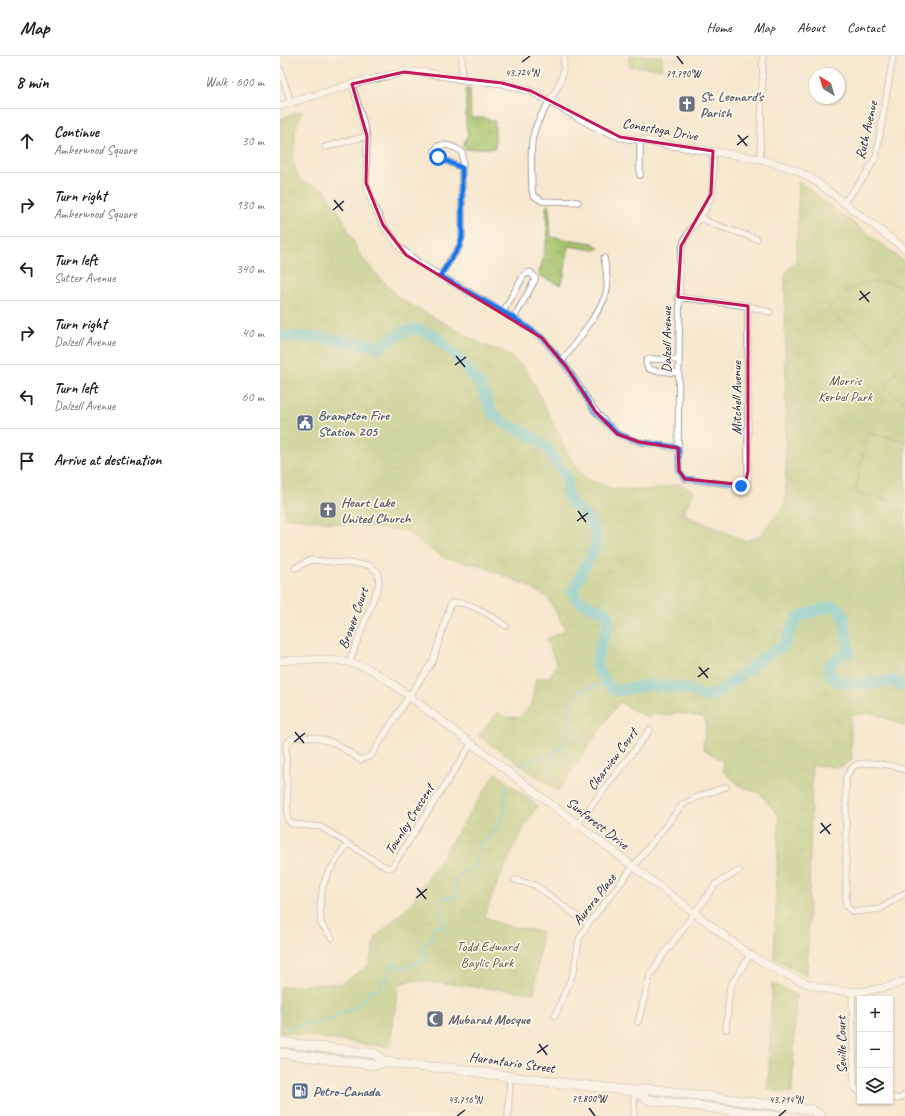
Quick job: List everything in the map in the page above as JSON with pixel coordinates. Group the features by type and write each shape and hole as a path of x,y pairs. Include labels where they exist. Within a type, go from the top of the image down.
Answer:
{"main road":[{"name":"Hurontario Street","path":"280,1042 375,1054 386,1062"},
{"name":"Hurontario Street","path":"280,1053 375,1065 386,1062 425,1067 451,1068 634,1091 650,1089 812,1110 821,1116"},
{"name":"Hurontario Street","path":"634,1091 649,1100 775,1116"}],"street":[{"path":"462,56 462,80"},
{"path":"564,56 561,83 535,127 532,137 533,195 542,201 578,202"},
{"path":"760,158 763,56"},
{"name":"Ruth Avenue","path":"844,202 865,176 876,157 893,56"},
{"path":"280,69 291,103"},
{"name":"Conestoga Drive","path":"280,106 352,84 404,72 422,72 462,80 502,83 531,91 605,131 620,137 760,158 806,175 905,248"},
{"path":"352,84 367,136 366,183 370,198 383,225 406,255 514,318 542,338 562,361 594,412 617,434 639,442 678,448"},
{"path":"325,147 367,136"},
{"path":"640,141 640,175"},
{"path":"440,276 459,247 462,238 463,162 462,152 455,148 442,145 438,146 435,151 438,157 462,168"},
{"name":"Dalzell Avenue","path":"713,152 711,194 707,206 690,227 681,246 678,297 679,471 685,479 741,486"},
{"path":"699,217 712,225 737,231 757,239"},
{"path":"562,361 586,329 605,297 607,289 604,258"},
{"path":"503,312 524,275 530,272 535,280 514,318"},
{"path":"678,297 748,306 770,312"},
{"name":"Mitchell Avenue","path":"741,486 745,485 748,471 748,306"},
{"path":"678,360 651,359 647,360 646,363 648,368 652,370 678,373"},
{"name":"Brower Court","path":"295,568 311,560 368,565 378,572 378,584 349,663"},
{"path":"409,696 433,661 451,603 458,602 488,614 506,626"},
{"name":"Sunforest Drive","path":"280,661 300,659 349,663 368,669 389,681 750,955 804,984 852,993 893,985 905,981"},
{"name":"Townley Crescent","path":"409,696 371,756 365,760 360,760 344,748 321,737 293,737 288,740 286,746 288,820 292,824 321,827 387,868 392,867 472,743"},
{"name":"Clearview Court","path":"578,823 650,730"},
{"path":"905,770 894,765 858,764 852,767 846,777 846,906 853,912 880,909 905,893"},
{"name":"Aurora Place","path":"555,1016 574,971 579,939 588,924 684,804 702,795 726,787"},
{"path":"332,938 321,924 320,906 323,886 327,875 347,844"},
{"path":"638,1022 650,976 659,961 716,884 739,871"},
{"path":"516,880 535,885 588,924"},
{"path":"726,1029 730,987 750,955"},
{"name":"Seville Court","path":"852,993 854,1087 857,1090"},
{"path":"508,1116 510,1076"},
{"path":"634,1091 634,1116"},
{"path":"893,1098 899,1099 905,1095"}],"highlighted area":[{"path":"404,72 502,83 531,91 620,137 713,151 711,194 681,246 678,297 748,306 748,471 745,485 685,479 679,471 678,448 639,442 617,434 595,411 567,368 542,338 406,255 383,225 366,183 367,136 352,84"}],"green space":[{"path":"629,56 662,56 662,69 629,66"},
{"path":"466,89 470,89 471,118 484,118 495,121 495,148 466,149 463,146 468,134 466,125"},
{"name":"Morris Kerbel Park","path":"302,111 295,132 293,161 300,181 324,189 343,219 361,257 399,298 483,345 502,351 524,367 535,386 573,464 587,479 612,489 652,490 679,484 694,491 683,514 745,541 759,537 786,503 785,273 796,261 799,182 905,262 905,726 873,713 850,715 852,760 841,767 812,765 807,976 774,958 779,816 759,793 740,786 723,771 723,762 703,748 706,723 703,717 677,713 668,715 654,713 649,718 619,702 558,791 479,736 498,712 504,717 520,718 532,703 536,678 550,677 557,664 546,639 566,630 548,598 524,584 479,565 448,559 431,550 406,531 285,517 280,445 280,119"},
{"path":"549,204 551,237 593,243 599,248 595,250 568,246 564,276 560,285 540,276 539,272 543,260 546,241 548,240 546,207"},
{"path":"887,282 905,288 905,316 878,349 828,310 837,298 849,290 862,285"},
{"path":"905,359 905,402 885,388"},
{"path":"867,433 905,440 905,503 855,493"},
{"name":"Todd Edward Baylis Park","path":"496,773 537,806 508,860 484,916 502,925 542,932 534,993 412,980 398,985 390,1046 371,1045 280,1032 280,987 343,983 369,965 376,937 410,905"},
{"path":"772,983 796,995 792,1093 768,1090"}],"waterway":[{"path":"280,336 325,338 380,347 401,332 417,329 434,336 456,356 480,385 492,413 504,423 530,435 546,446 567,479 567,494 572,503 589,519 596,533 596,546 573,592 577,600 608,614 609,624 600,647 596,665 607,684 616,691 649,685 680,687 708,697 721,690 766,656 784,645 798,617 831,606 838,608 844,616 849,652 831,663 828,668 831,675 838,682 863,684 892,681 905,686"},
{"path":"521,766 526,762 559,749 567,739 573,699 582,690 607,684"},
{"path":"551,775 554,752"},
{"path":"285,1028 327,1021 341,1013 351,1010 367,997 370,991 378,989 384,980 389,978 391,967 397,962 398,966 402,968 427,959 423,949 432,936 433,927 443,927 445,924 441,912 441,899 443,897 453,898 456,896 455,880 465,871 474,867 478,851 501,821 505,808 505,792 508,785"}],"place":[{"name":"St. Leonard's Parish","path":"687,104"},
{"name":"Brampton Fire Station 205","path":"305,423"},
{"name":"Heart Lake United Church","path":"328,510"},
{"name":"Mubarak Mosque","path":"435,1019"},
{"name":"Petro-Canada","path":"300,1091"}],"route":[{"path":"438,157 455,167 462,168 462,238 459,247 440,276 514,318 542,338 567,368 583,391 594,412 617,434 639,442 678,448 679,471 685,479 741,486"}]}
